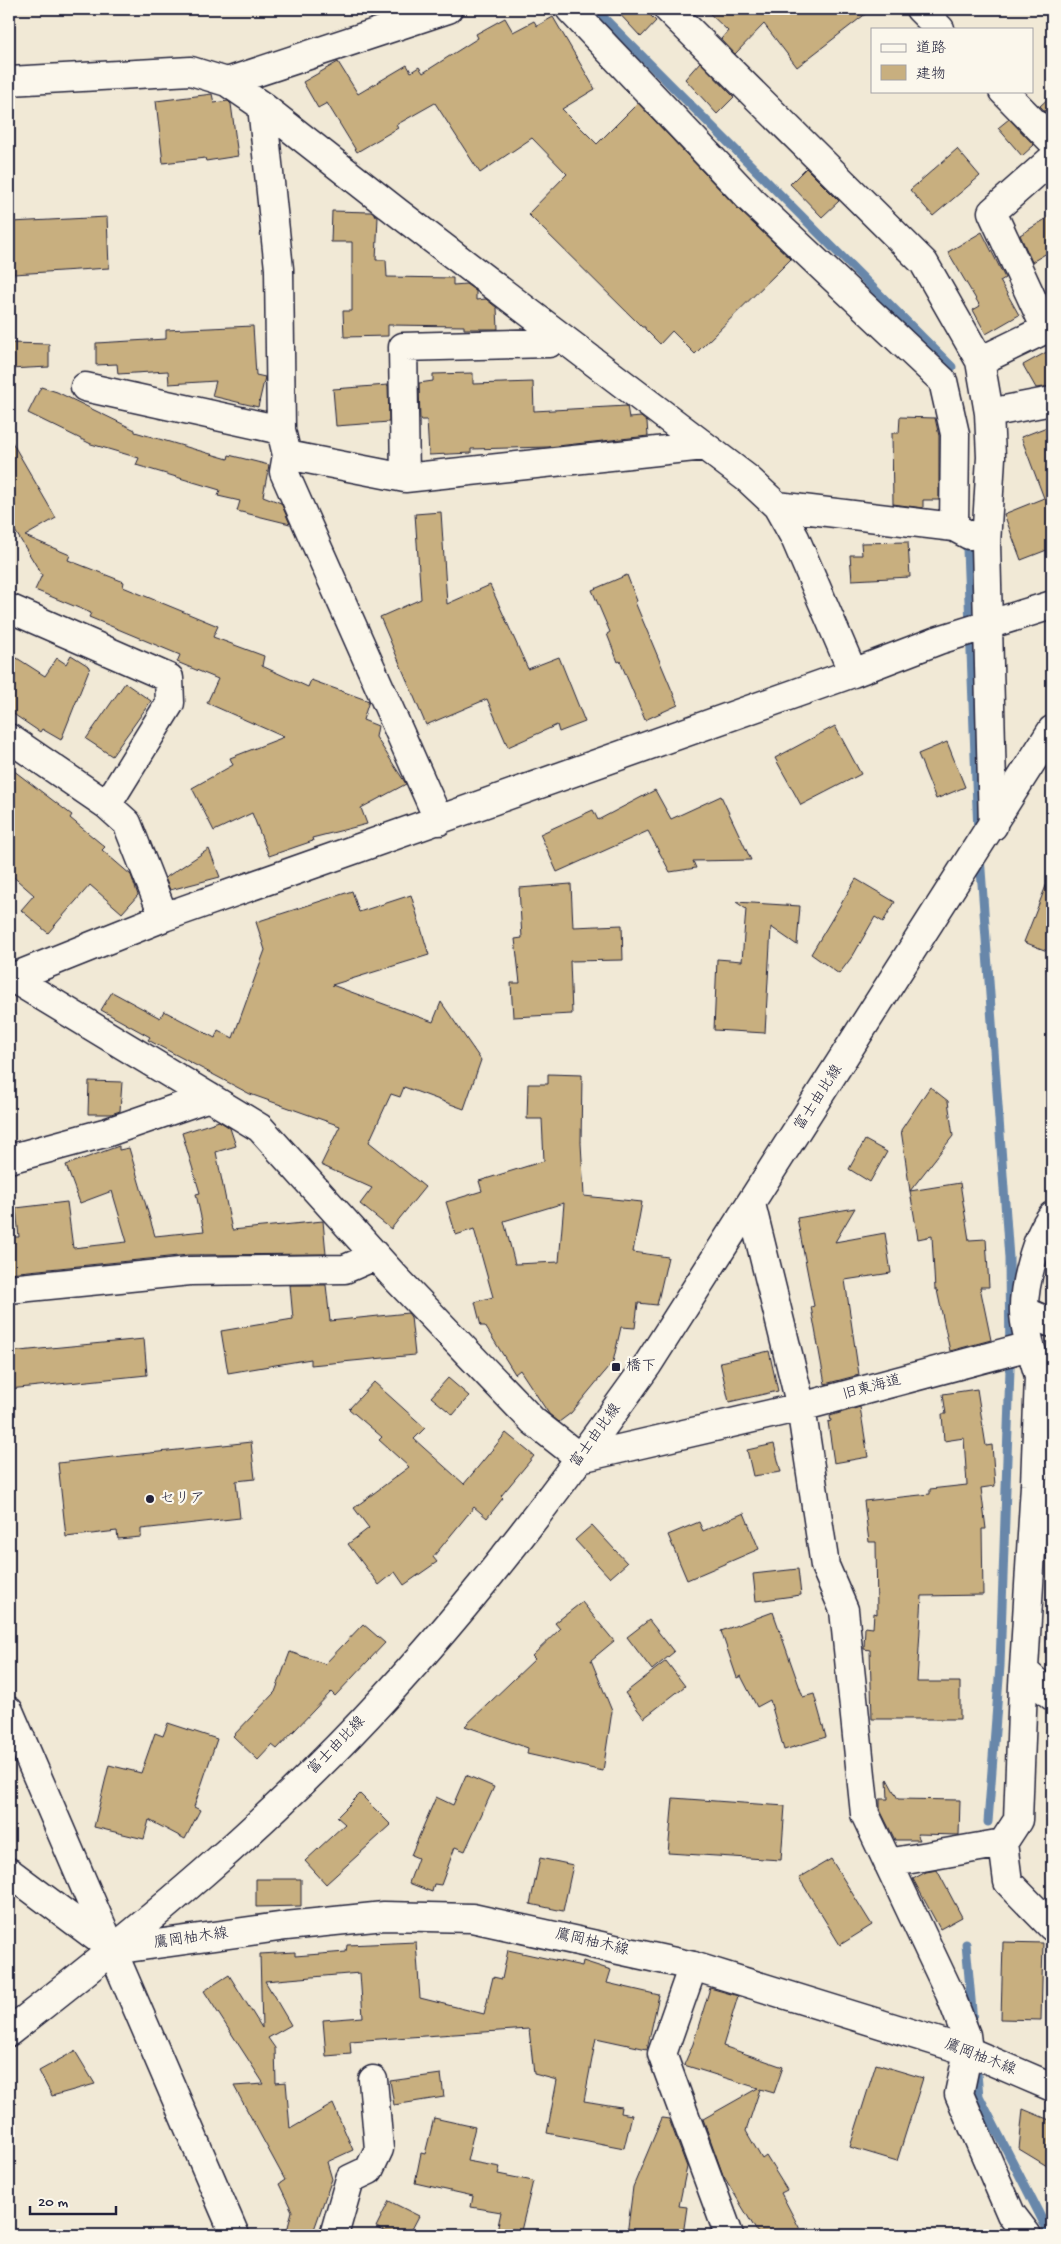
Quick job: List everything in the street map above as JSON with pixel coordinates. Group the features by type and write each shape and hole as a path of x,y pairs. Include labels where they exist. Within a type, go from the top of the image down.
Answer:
{"street":[{"path":"227,82 448,9"},
{"path":"570,9 751,200 944,381 955,434 954,527"},
{"path":"920,9 939,28"},
{"path":"675,11 924,263 980,361 989,413 991,457 986,544 986,627 992,826"},
{"path":"9,81 191,71 227,82 262,106 397,212 748,479 777,506 795,538 853,673"},
{"path":"1004,92 1052,141"},
{"path":"262,106 279,269 284,472 439,821"},
{"path":"980,361 1046,329 992,212 1052,159"},
{"path":"406,478 403,346 549,343 556,334"},
{"path":"85,387 406,478 704,446"},
{"path":"989,413 1052,401"},
{"path":"777,506 954,527 986,544"},
{"path":"9,978 164,918 853,673 939,640 1052,605"},
{"path":"9,610 20,613 169,678 170,703 107,805"},
{"name":"富士由比線","path":"9,2032 113,1950 281,1803 384,1698 473,1597 580,1458 648,1364 1052,730"},
{"path":"9,738 107,805 127,823 164,918"},
{"path":"9,978 260,1128 375,1256 533,1421 580,1458"},
{"path":"9,1159 108,1132 209,1097"},
{"path":"751,1204 801,1407 826,1566 844,1610 865,1814 950,1994 966,2035 968,2051 959,2094 1011,2214 1027,2235"},
{"path":"1052,1216 1044,1227 1028,1280 1024,1311 1030,1346 1038,1376 1044,1491 1024,1671 1018,1820 1003,1843 1008,1882 1052,1927"},
{"path":"9,1289 190,1271 345,1269 375,1256"},
{"path":"1024,1311 1052,1323"},
{"name":"旧東海道","path":"580,1458 801,1407 1030,1346"},
{"path":"1024,1671 1052,1696"},
{"path":"9,1711 235,2235"},
{"path":"888,1863 1003,1843"},
{"path":"9,1872 113,1950"},
{"name":"鷹岡柚木線","path":"113,1950 286,1926 384,1916 472,1918 693,1966 968,2051 1052,2087"},
{"path":"693,1966 662,2054 729,2235"},
{"path":"334,2235 350,2179 369,2170 378,2149 373,2080"}],"building":[{"path":"615,9 644,9 656,21 641,37"},
{"path":"705,9 872,9 797,67 764,24 735,54 721,39 728,31"},
{"path":"553,17 595,89 562,109 597,144 638,103 740,211 791,259 695,354 672,331 660,344 645,327 642,327 528,214 567,174 532,138 480,173 435,103 396,125 398,128 357,152 327,103 318,108 303,82 338,62 358,94 407,65 411,72 419,67 423,73 478,38 476,34 505,18 513,32 534,21 537,26"},
{"path":"700,62 734,97 717,114 685,79"},
{"path":"212,94 214,103 228,101 231,104 238,156 206,161 205,158 163,163 156,101"},
{"path":"1052,95 1052,119 1040,106"},
{"path":"1009,119 1034,145 1022,156 998,128"},
{"path":"957,149 980,176 933,216 910,190"},
{"path":"806,168 839,201 822,217 790,184"},
{"path":"332,211 371,212 378,217 376,260 386,260 387,277 453,278 453,285 466,284 476,291 476,300 486,299 497,308 498,329 464,329 464,326 388,325 388,336 344,337 343,311 352,311 352,242 331,242"},
{"path":"1052,215 1052,250 1032,262 1020,235"},
{"path":"107,217 109,268 14,274 12,222"},
{"path":"982,232 1005,278 1000,281 1019,315 986,334 973,310 980,306 948,252"},
{"path":"253,326 256,375 265,377 258,407 212,396 216,381 169,384 168,371 118,374 117,364 96,365 96,343 166,339 166,330"},
{"path":"9,343 49,344 49,367 9,369"},
{"path":"1052,349 1052,386 1036,388 1023,365"},
{"path":"473,373 473,384 533,382 534,411 627,406 629,418 641,417 647,422 648,436 548,447 471,449 471,453 429,455 427,420 420,420 419,383 433,381 433,374"},
{"path":"388,385 389,422 336,426 333,389"},
{"path":"41,387 57,392 135,430 135,432 228,459 229,455 269,465 263,496 281,503 290,524 237,511 240,501 218,496 220,490 136,465 139,458 91,444 28,413"},
{"path":"900,417 935,418 939,436 939,500 923,500 923,508 893,504 892,433 899,433"},
{"path":"1052,425 1052,548 1021,560 1004,514 1044,498 1021,437"},
{"path":"9,437 56,518 25,536 70,555 68,560 124,582 123,587 218,626 213,637 264,656 262,666 308,687 311,680 369,701 363,720 378,726 376,737 406,784 361,808 367,824 312,838 313,841 269,856 252,813 214,831 192,788 233,765 230,758 284,737 207,703 218,679 177,662 180,655 89,617 91,613 35,590 42,575 9,521"},
{"path":"441,512 447,604 490,585 528,669 559,657 585,722 559,732 557,725 508,747 487,699 426,725 380,617 421,599 415,514"},
{"path":"908,542 910,577 852,580 850,555 862,555 861,543"},
{"path":"627,575 637,601 635,602 678,705 645,720 620,661 618,662 607,634 610,632 592,590"},
{"path":"9,653 45,676 57,658 66,664 71,655 90,667 61,740 42,729 40,732 9,711"},
{"path":"125,683 151,701 112,756 86,739"},
{"path":"835,726 861,774 801,805 775,758"},
{"path":"947,742 965,787 936,799 918,754"},
{"path":"9,767 72,815 70,818 105,847 102,850 131,875 138,895 122,913 90,885 48,933 21,910 34,895 9,873"},
{"path":"655,790 671,819 721,796 751,860 693,861 696,868 670,872 648,831 557,872 540,834 593,810 598,820"},
{"path":"209,849 220,877 170,890 165,878"},
{"path":"1052,873 1052,953 1024,942"},
{"path":"856,879 895,902 883,922 875,917 854,954 839,974 811,954"},
{"path":"571,884 573,927 622,925 623,960 570,961 572,1014 513,1017 511,983 520,983 515,939 522,938 519,888"},
{"path":"352,891 359,912 411,895 429,955 332,985 433,1022 441,1002 481,1060 464,1109 404,1087 400,1097 391,1094 369,1142 425,1187 391,1229 360,1204 372,1188 321,1165 340,1126 250,1094 148,1040 150,1037 101,1010 112,992 160,1018 164,1011 215,1038 218,1030 233,1038 265,950 256,922"},
{"path":"736,902 800,906 797,945 771,927 765,1033 714,1030 717,959 742,961 746,909"},
{"path":"548,1074 582,1075 581,1143 584,1196 642,1202 633,1252 668,1257 657,1305 638,1303 635,1328 621,1327 613,1362 571,1413 559,1422 549,1414 520,1370 515,1374 485,1326 481,1326 475,1302 493,1297 474,1229 456,1235 446,1202 482,1191 479,1181 544,1161 542,1119 527,1119 528,1084 548,1084","holes":["564,1203 559,1262 515,1264 504,1221"]},
{"path":"89,1081 122,1082 120,1111 111,1114 88,1114"},
{"path":"930,1087 948,1101 953,1136 910,1191 901,1130"},
{"path":"219,1121 230,1128 236,1146 216,1152 232,1230 323,1221 326,1254 188,1255 9,1273 9,1237 19,1237 16,1208 67,1202 73,1248 127,1242 112,1191 80,1203 66,1165 119,1146 119,1150 129,1148 155,1236 204,1231 196,1194 200,1193 182,1133"},
{"path":"865,1140 887,1152 870,1182 849,1169"},
{"path":"960,1183 969,1240 986,1239 989,1287 980,1287 991,1340 950,1351 937,1290 935,1290 932,1236 918,1239 910,1191"},
{"path":"855,1208 835,1242 885,1233 891,1273 845,1280 859,1375 825,1384 811,1307 814,1306 797,1218"},
{"path":"290,1285 326,1285 330,1321 408,1313 411,1317 415,1355 311,1365 311,1359 228,1373 221,1331 293,1319"},
{"path":"144,1339 147,1375 9,1389 9,1352"},
{"path":"769,1351 778,1391 729,1402 720,1362"},
{"path":"448,1378 469,1396 453,1415 431,1397"},
{"path":"374,1382 425,1428 414,1439 464,1484 506,1433 534,1456 501,1496 503,1498 487,1518 474,1507 433,1557 437,1562 404,1585 395,1572 379,1585 348,1544 369,1528 354,1508 409,1467 379,1440 382,1437 349,1409"},
{"path":"977,1389 986,1446 992,1445 995,1486 981,1488 986,1529 982,1529 983,1595 922,1596 917,1682 960,1682 960,1719 872,1719 870,1650 864,1649 865,1627 873,1628 874,1613 877,1614 876,1542 869,1542 864,1501 930,1494 930,1489 967,1485 964,1438 944,1441 942,1414 946,1414 943,1394"},
{"path":"860,1407 868,1457 834,1463 828,1422 831,1421 830,1416"},
{"name":"セリア","path":"251,1442 255,1479 236,1481 240,1518 141,1529 141,1537 118,1539 117,1531 66,1537 58,1463"},
{"path":"774,1444 781,1472 753,1476 747,1450"},
{"path":"744,1513 759,1549 687,1580 668,1535 699,1522 703,1531"},
{"path":"592,1525 627,1563 610,1578 575,1540"},
{"path":"798,1569 801,1595 756,1601 753,1574"},
{"path":"582,1602 614,1641 591,1660 612,1711 603,1771 527,1754 528,1748 465,1726 535,1659 532,1656 560,1629 555,1623"},
{"path":"773,1612 803,1697 814,1694 826,1737 784,1750 770,1700 757,1707 741,1676 737,1678 721,1631"},
{"path":"649,1620 674,1652 652,1670 627,1637"},
{"path":"363,1624 385,1643 335,1696 331,1692 277,1749 272,1745 258,1760 233,1736 275,1692 290,1652 325,1664"},
{"path":"666,1661 685,1686 644,1718 625,1693"},
{"path":"168,1723 217,1739 194,1807 200,1810 185,1839 149,1820 144,1839 94,1827 109,1765 141,1773 155,1733 163,1736"},
{"path":"466,1775 494,1787 465,1851 455,1847 441,1885 434,1884 432,1892 409,1883 418,1858 411,1855 436,1797 453,1805"},
{"path":"887,1779 898,1799 960,1800 959,1835 917,1834 920,1840 895,1840 880,1810 880,1799 888,1799"},
{"path":"360,1794 391,1825 326,1884 305,1861 345,1824 337,1817"},
{"path":"673,1798 785,1806 781,1860 668,1853"},
{"path":"540,1858 573,1865 563,1911 530,1904"},
{"path":"831,1859 872,1925 840,1945 799,1878"},
{"path":"937,1870 962,1917 940,1929 913,1879 926,1872"},
{"path":"256,1879 301,1879 301,1906 256,1907"},
{"path":"416,1942 420,1998 484,2014 493,1977 502,1979 508,1950 582,1966 583,1961 611,1970 607,1983 659,1995 647,2049 596,2038 584,2101 621,2107 620,2113 632,2115 624,2148 547,2133 557,2080 534,2074 529,2029 350,2041 351,2054 326,2056 323,2020 363,2017 360,1973 265,1981 291,2025 268,2038 275,2048 276,2083 286,2082 290,2129 333,2104 353,2150 327,2162 332,2179 312,2235 286,2235 292,2211 279,2184 285,2180 234,2086 264,2084 204,1991 229,1975 262,2028 260,1954 295,1952 295,1956 346,1952 347,1945"},
{"path":"1003,1942 1043,1943 1041,2020 1001,2019"},
{"path":"710,1988 738,1996 723,2046 783,2067 774,2093 760,2089 746,2131 762,2159 766,2156 787,2190 781,2193 803,2235 759,2235 723,2175 703,2119 758,2088 684,2065 693,2044"},
{"path":"75,2051 95,2084 52,2096 39,2071"},
{"path":"876,2064 923,2078 897,2161 850,2147"},
{"path":"441,2074 444,2097 394,2105 390,2081"},
{"path":"1023,2109 1052,2121 1052,2169 1019,2149"},
{"path":"434,2118 475,2127 467,2161 500,2167 498,2174 533,2181 520,2235 496,2235 501,2212 471,2207 473,2196 415,2183 421,2153 425,2154"},
{"path":"662,2118 669,2119 687,2167 679,2206 687,2207 683,2235 627,2235 633,2187"},
{"path":"389,2201 419,2216 409,2235 393,2235 376,2227"}],"waterway":[{"path":"595,9 952,367"},
{"path":"967,549 978,833"},
{"path":"980,856 1009,1258 1010,1369 1000,1666 988,1822"},
{"path":"966,1944 973,2022"},
{"path":"976,2063 979,2096 1050,2235"}],"place":[{"name":"橋下","path":"616,1367"},
{"name":"セリア","path":"150,1499"}]}
